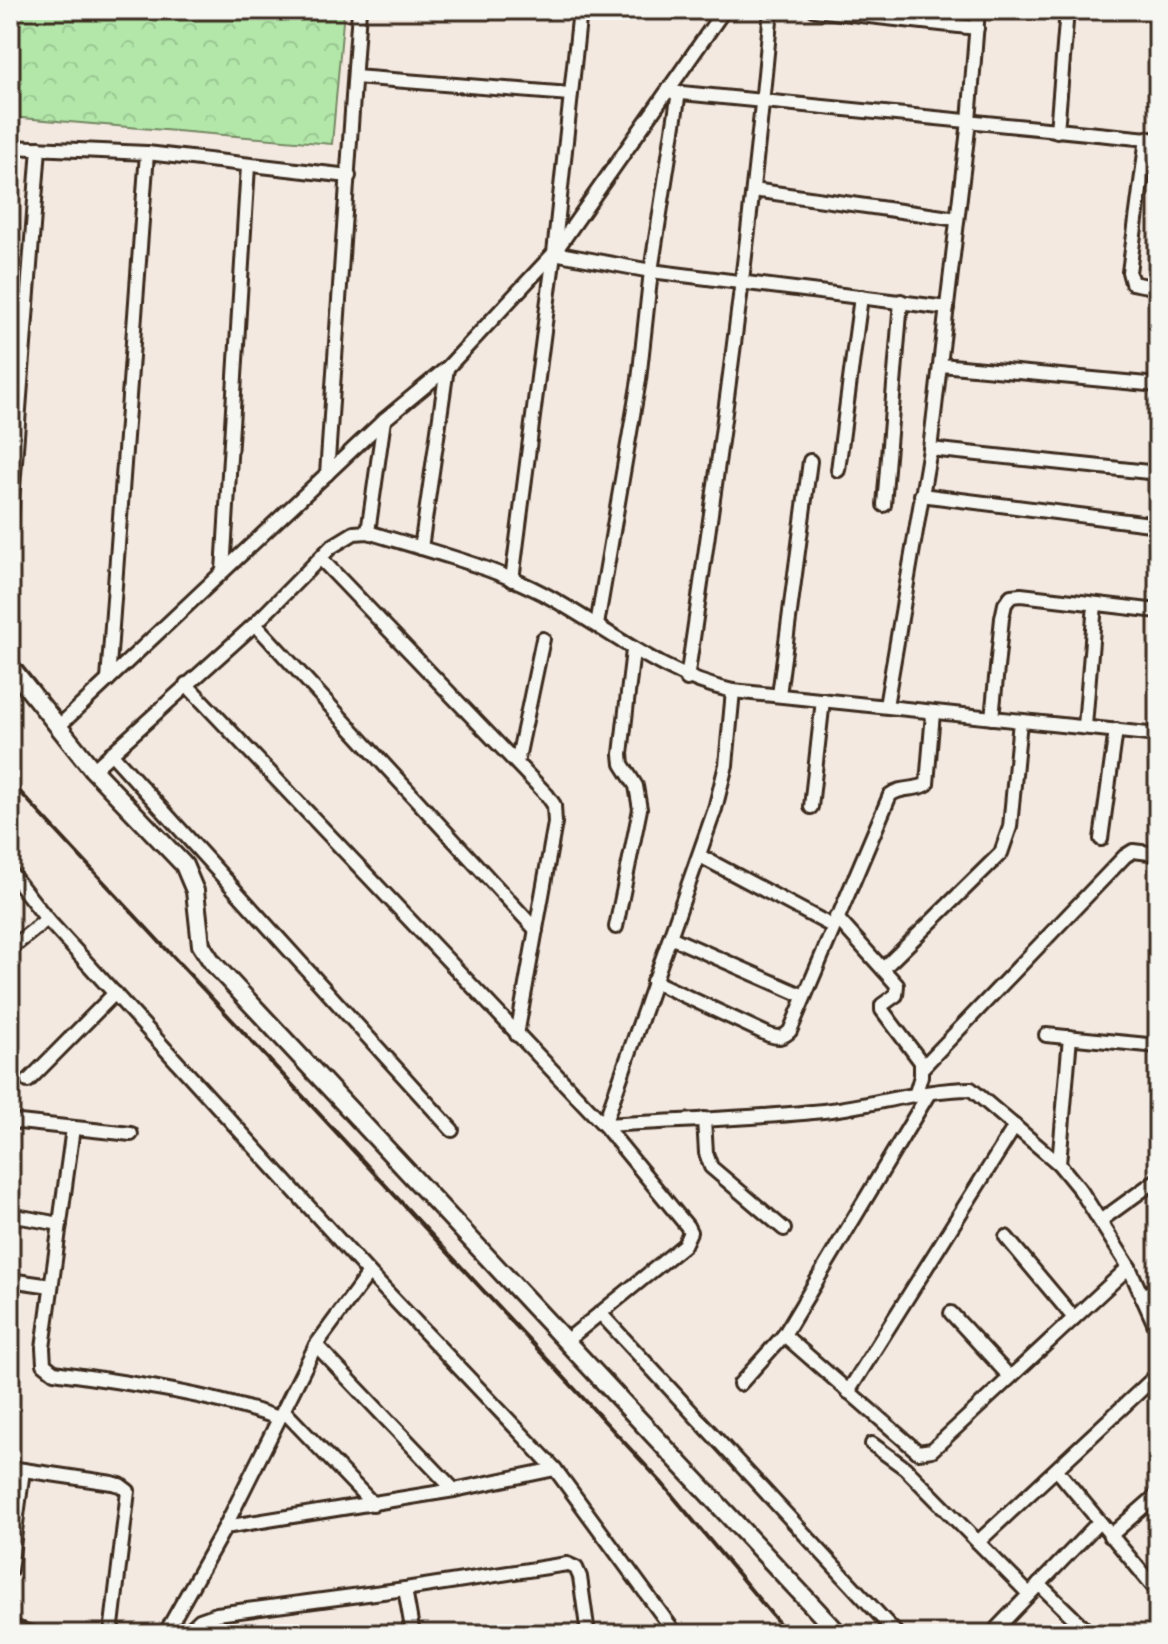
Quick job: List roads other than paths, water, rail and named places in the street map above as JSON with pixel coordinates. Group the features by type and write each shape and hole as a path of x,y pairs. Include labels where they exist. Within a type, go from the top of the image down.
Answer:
{"street":[{"path":"327,474 359,10"},
{"path":"512,580 554,253 580,10"},
{"path":"58,727 384,420 447,368 554,253 673,92 724,10"},
{"path":"687,679 729,395 771,10"},
{"path":"815,10 977,28"},
{"path":"886,706 930,449 969,121 978,10"},
{"path":"1057,131 1067,10"},
{"path":"355,77 570,94"},
{"path":"673,92 1152,139 1129,272 1132,283 1158,288"},
{"path":"597,625 639,380 673,92"},
{"path":"10,147 147,153 349,176"},
{"path":"10,527 39,148"},
{"path":"108,680 147,153"},
{"path":"223,571 248,166"},
{"path":"753,190 957,219"},
{"path":"554,253 651,271 947,308"},
{"path":"838,470 861,297"},
{"path":"884,505 901,301"},
{"path":"941,365 1158,385"},
{"path":"421,548 447,368"},
{"path":"368,532 384,420"},
{"path":"930,449 1158,473"},
{"path":"779,695 810,461"},
{"path":"921,495 1158,525"},
{"path":"93,770 255,624 340,540 354,533 368,532 421,548 542,593 633,650 687,679 733,691 1158,735"},
{"path":"321,559 554,805 556,814 517,1035"},
{"path":"992,718 1002,618 1005,604 1011,596 1158,611"},
{"path":"1085,726 1095,604"},
{"path":"255,624 536,930"},
{"path":"517,763 543,639"},
{"path":"616,927 640,809 636,786 622,764 621,754 633,650"},
{"path":"10,666 93,770 184,865 195,891 201,945 212,962 839,1634"},
{"path":"186,684 604,1125 690,1232 684,1245 566,1341"},
{"path":"604,1125 700,856 726,765 733,691"},
{"path":"811,807 823,700"},
{"path":"653,981 777,1038 785,1036 790,1031 890,795 898,789 927,784 933,713"},
{"path":"883,969 1001,853 1010,827 1020,721"},
{"path":"1101,839 1116,730"},
{"path":"111,753 452,1130"},
{"path":"915,1096 922,1068 1125,856 1133,851 1158,854"},
{"path":"700,856 834,922 895,981 896,995 882,1005 882,1010 918,1056 922,1068"},
{"path":"10,872 47,919 369,1273 555,1469 676,1634"},
{"path":"10,949 47,919"},
{"path":"670,937 804,996"},
{"path":"28,1081 115,993"},
{"path":"1046,1035 1158,1046"},
{"path":"1059,1164 1070,1037"},
{"path":"604,1125 812,1112 971,1089 1059,1164 1129,1267 1158,1332"},
{"path":"740,1384 784,1335 929,1093"},
{"path":"704,1119 706,1153 711,1167 784,1229"},
{"path":"10,1121 131,1134"},
{"path":"848,1392 1015,1126"},
{"path":"73,1128 43,1348 44,1364 54,1372 200,1395 281,1414 373,1504"},
{"path":"1100,1221 1158,1179"},
{"path":"10,1215 60,1224"},
{"path":"1006,1237 1074,1318"},
{"path":"784,1335 918,1452 925,1453 932,1450 1129,1267"},
{"path":"165,1634 225,1527 316,1345 369,1273"},
{"path":"10,1280 51,1286"},
{"path":"1142,1298 1158,1286"},
{"path":"600,1313 897,1634"},
{"path":"951,1313 1010,1377"},
{"path":"316,1345 454,1490"},
{"path":"978,1542 1158,1374"},
{"path":"872,1444 905,1468 1029,1594"},
{"path":"10,1570 17,1469 120,1485 128,1491 111,1634"},
{"path":"225,1527 454,1490 555,1469"},
{"path":"1057,1470 1158,1592"},
{"path":"1110,1536 1158,1494"},
{"path":"997,1628 1099,1522"},
{"path":"185,1634 200,1620 217,1614 567,1564 576,1568 580,1577 588,1634"},
{"path":"1039,1584 1090,1634"},
{"path":"405,1589 413,1634"},
{"path":"10,1626 34,1634"}],"railway":[{"path":"10,781 661,1482 788,1634"}]}
